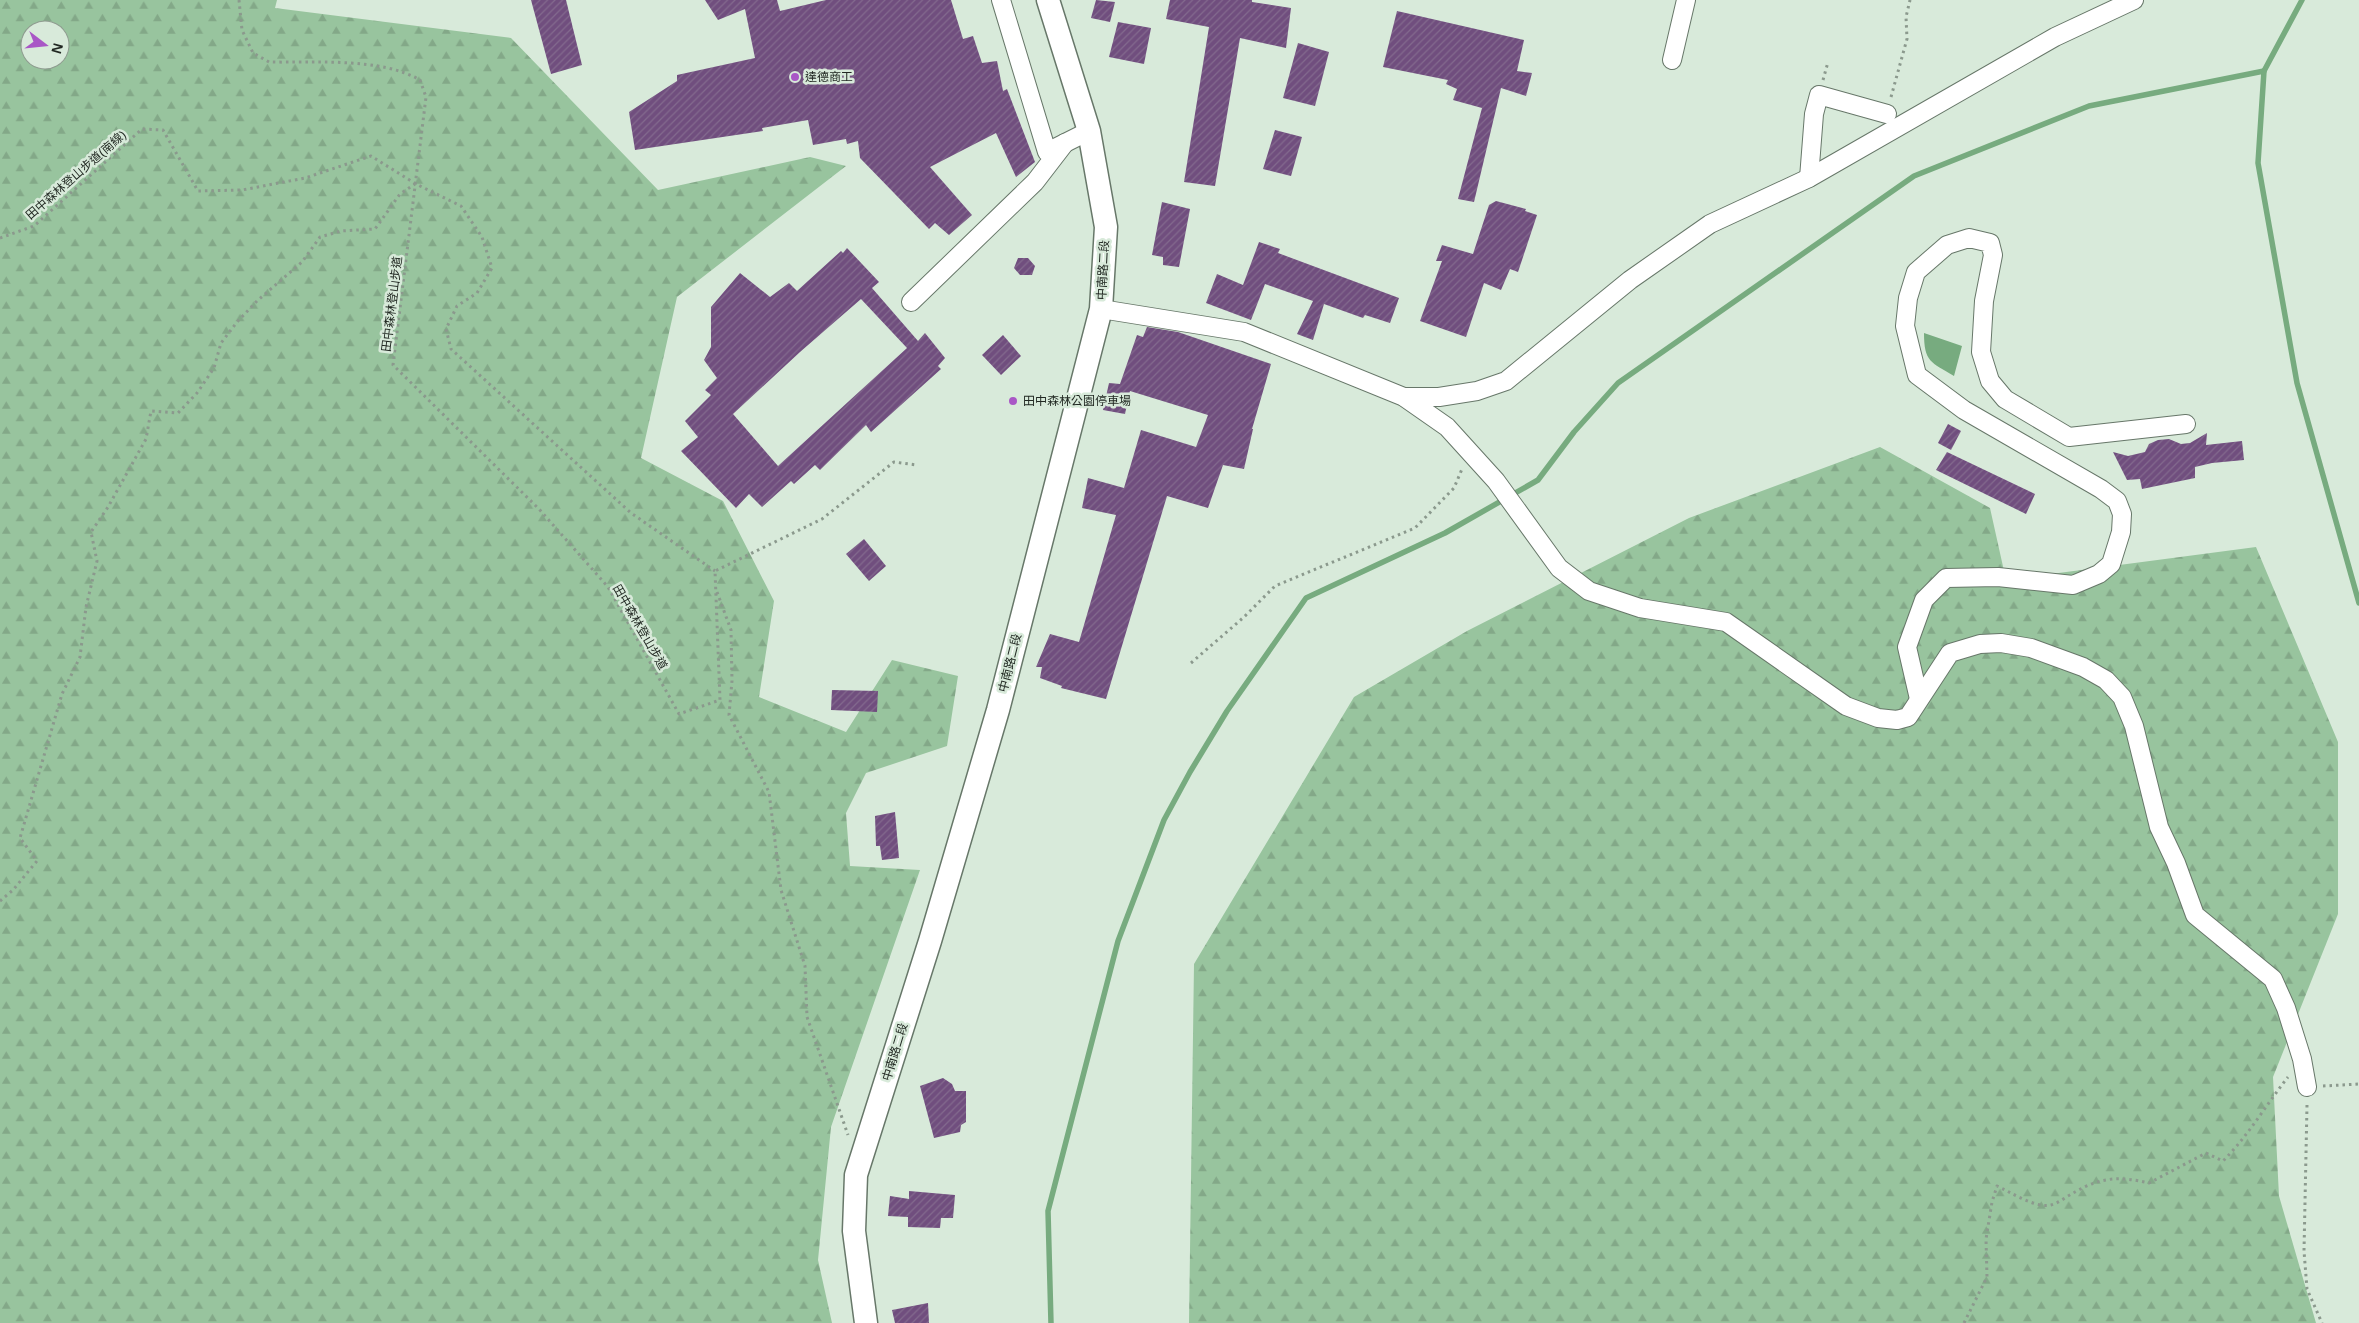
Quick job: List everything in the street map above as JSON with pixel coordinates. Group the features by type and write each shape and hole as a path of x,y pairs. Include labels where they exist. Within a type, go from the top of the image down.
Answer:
{"main road":[{"name":"中南路二段","path":"866,1323 854,1231 856,1175 930,940 998,710 1101,309 1106,226 1090,131 1048,0"}],"street":[{"path":"1001,0 1047,152 1090,131"},
{"path":"1672,60 1686,0"},
{"path":"1404,397 1439,397 1477,391 1506,382 1630,280 1710,224 1809,178 2055,38 2134,0"},
{"path":"1809,178 1814,114 1819,95 1887,114"},
{"path":"911,302 1035,182 1065,143"},
{"path":"1918,699 1907,647 1924,600 1946,578 1998,577 2073,585 2099,574 2111,564 2121,532 2122,514 2117,501 2101,489 1964,410 1917,375 1905,326 1908,298 1916,272 1947,245 1969,238 1990,243 1993,255 1984,301 1981,352 1990,380 2005,399 2069,437 2186,424"},
{"path":"1101,309 1244,332 1404,397 1447,427 1496,481 1559,568 1589,591 1640,608 1726,622 1846,706 1878,718 1897,720 1908,717 1918,699 1950,653 1980,644 2001,643 2031,648 2082,667 2106,680 2122,697 2134,726 2159,827 2176,863 2195,915 2273,979 2286,1008 2302,1059 2307,1087"}],"path":[{"path":"239,0 242,30 253,54 269,62 377,65 408,73 420,80 426,97 416,184"},
{"path":"1887,114 1907,39 1906,17 1910,0"},
{"name":"田中森林登山步道(南線)","path":"0,238 34,226 142,129 163,130 198,191 242,190 306,178 371,156 416,184"},
{"path":"416,184 461,206 482,238 492,268 477,293 458,306 446,329 451,349 631,513 715,571 822,520 894,462 917,465"},
{"path":"0,901 13,890 37,861 20,838 62,694 80,656 86,607 97,561 90,532 108,507 146,439 151,411 178,413 191,400 214,368 221,343 237,322 257,301 302,262 320,237 341,231 375,229 400,194 416,184"},
{"name":"田中森林登山步道","path":"416,184 393,365 539,509 608,587 679,714 720,700 715,571"},
{"path":"1192,663 1244,617 1275,586 1416,528 1454,488 1469,451"},
{"path":"716,589 731,630 732,681 729,714 769,792 782,890 805,966 808,1017 849,1142"},
{"path":"1964,1323 1987,1277 1986,1239 1992,1202 1997,1186 2032,1203 2050,1206 2078,1190 2108,1178 2129,1178 2148,1183 2206,1152 2223,1161 2244,1140 2255,1120 2302,1059"},
{"path":"2322,1323 2307,1290 2304,1251 2307,1087 2359,1084"}],"green space":[{"path":"0,0 277,0 275,8 511,38 658,190 810,157 846,166 677,297 641,458 723,501 774,601 759,697 846,732 892,660 958,676 947,746 866,773 846,813 850,866 920,870 831,1127 818,1260 832,1323 0,1323"},
{"path":"1880,447 1990,508 2006,580 2256,547 2338,742 2338,914 2273,1077 2279,1196 2316,1323 1189,1323 1194,964 1354,697 1467,631 1689,518"}],"shaded area":[{"path":"1924,333 1962,346 1954,376 1934,364 1927,356"}],"building":[{"path":"531,0 566,0 582,65 551,74"},
{"name":"達德商工","path":"705,0 777,0 780,11 826,0 951,0 963,39 973,36 982,63 997,61 1003,91 1007,89 1035,162 1016,177 996,133 930,167 972,215 949,235 935,223 929,229 860,158 858,141 847,144 846,139 813,145 808,120 762,128 763,131 635,150 629,112 677,81 677,75 755,58 745,9 718,20"},
{"path":"1096,0 1115,2 1110,22 1091,18"},
{"path":"1170,0 1252,0 1252,2 1291,8 1286,48 1240,38 1215,186 1184,182 1209,27 1166,19"},
{"path":"1397,11 1524,40 1517,71 1532,73 1526,96 1501,88 1474,202 1458,199 1482,108 1453,100 1457,89 1446,84 1448,80 1383,67"},
{"path":"1118,22 1151,28 1144,64 1109,57"},
{"path":"1298,43 1329,52 1315,106 1283,98"},
{"path":"1275,130 1302,137 1291,176 1263,169"},
{"path":"1496,201 1526,209 1525,211 1537,215 1518,272 1510,269 1501,290 1484,283 1466,337 1420,321 1442,261 1436,261 1442,245 1473,254 1489,205"},
{"path":"1162,202 1190,209 1179,267 1163,265 1163,257 1152,255"},
{"path":"1259,242 1280,249 1278,253 1399,298 1390,323 1365,315 1363,318 1324,304 1313,340 1297,334 1313,301 1265,284 1251,320 1206,303 1217,274 1243,285"},
{"path":"847,248 879,282 872,288 918,341 925,333 945,358 938,366 941,369 871,432 866,425 820,470 815,465 794,484 791,481 762,507 749,494 736,508 681,451 698,437 685,421 711,395 705,390 717,378 704,360 711,347 711,307 740,273 770,297 789,283 797,291 841,251 843,253","holes":["861,299 907,348 778,466 733,414"]},
{"path":"1018,258 1028,258 1035,266 1032,275 1020,275 1014,268"},
{"path":"1147,327 1178,332 1271,364 1252,429 1244,469 1223,465 1208,508 1167,496 1106,699 1061,688 1062,686 1040,678 1042,667 1036,667 1050,634 1079,642 1116,515 1082,508 1088,478 1124,488 1141,430 1196,447 1208,415 1130,391 1125,414 1103,410 1109,383 1120,384 1137,335 1143,337"},
{"path":"1003,335 1021,356 1001,375 982,355"},
{"path":"1948,424 1961,431 1951,450 1938,443"},
{"path":"2207,433 2206,445 2242,441 2244,460 2212,463 2195,467 2195,478 2142,489 2140,479 2127,480 2113,452 2128,456 2145,452 2149,444 2158,440 2169,439 2181,444 2190,443"},
{"path":"1947,452 2035,494 2026,514 1936,470"},
{"path":"864,539 886,566 869,581 846,554"},
{"path":"832,690 878,691 877,712 831,710"},
{"path":"895,812 899,858 882,860 880,846 876,846 875,816"},
{"path":"943,1078 952,1084 955,1091 966,1091 966,1122 961,1125 960,1132 934,1138 920,1086"},
{"path":"909,1191 955,1195 953,1218 941,1218 940,1228 908,1227 908,1217 888,1216 890,1196 909,1199"},
{"path":"928,1303 929,1323 895,1323 892,1310"}],"waterway":[{"path":"2302,0 2264,71 2258,163 2297,383 2359,603"},
{"path":"1051,1323 1048,1211 1118,941 1164,820 1190,772 1227,711 1306,598 1445,533 1538,480 1574,432 1618,383 1914,176 2089,106 2264,71"}],"place":[{"name":"達德商工","path":"795,77"},
{"name":"田中森林公園停車場","path":"1013,401"}]}
